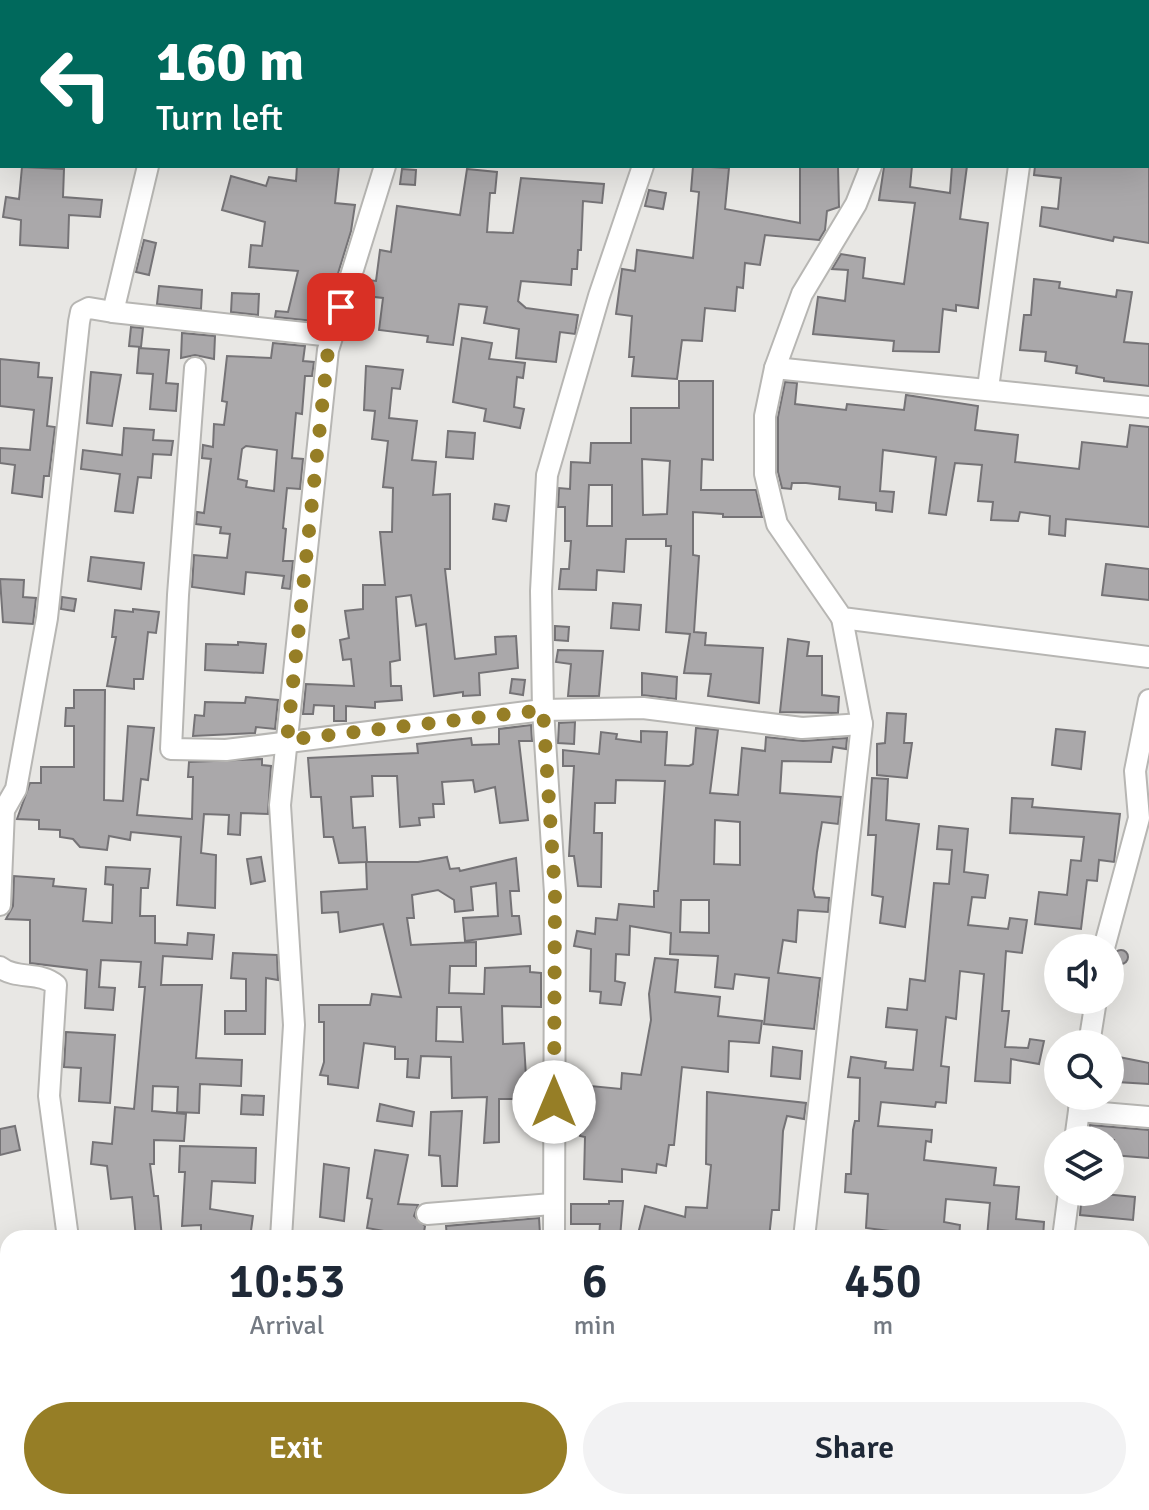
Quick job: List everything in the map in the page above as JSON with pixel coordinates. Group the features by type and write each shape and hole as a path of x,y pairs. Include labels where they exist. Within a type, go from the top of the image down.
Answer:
{"street":[{"path":"113,312 148,168"},
{"path":"281,1230 294,1025 280,805 332,336 384,168"},
{"path":"554,1230 555,893 543,710 541,591 547,475 599,296 642,168"},
{"path":"805,1230 862,724 842,618 777,524 765,474 765,416 775,368 802,294 856,204 870,168"},
{"path":"988,388 1019,168"},
{"path":"0,905 4,810 16,789 47,618 81,312 89,308 332,336"},
{"path":"195,368 178,595 171,749 226,750 543,710 643,708 802,728 862,724"},
{"path":"775,368 1149,407"},
{"path":"842,618 1149,657"},
{"path":"1108,934 1139,818 1135,771 1149,700"},
{"path":"0,967 9,974 49,978 56,985 49,1096 67,1230"},
{"path":"1112,1110 1149,1117"},
{"path":"427,1214 552,1204"},
{"path":"1064,1230 1067,1206"}],"building":[{"path":"22,168 43,168 64,169 63,197 102,200 100,217 69,215 68,248 20,245 21,220 3,217 6,197 19,199"},
{"path":"297,168 339,168 335,203 355,205 351,231 332,293 316,291 314,321 275,317 276,311 288,312 298,271 249,267 251,245 262,246 265,222 222,210 231,176 266,186 269,177 296,181"},
{"path":"693,168 729,168 725,209 800,223 800,168 838,168 839,207 827,211 825,230 819,240 765,235 760,265 745,263 743,288 737,287 735,311 705,308 702,341 682,340 677,379 632,376 634,357 629,357 632,316 616,314 622,269 635,271 637,250 693,258 699,192 691,191"},
{"path":"884,168 912,168 910,187 950,193 952,168 967,168 960,219 988,223 978,308 956,305 956,311 943,309 939,352 893,351 894,341 813,334 818,297 845,301 848,270 832,269 841,254 865,258 863,278 904,284 915,203 879,200"},
{"path":"1035,168 1149,168 1149,243 1114,237 1113,241 1040,226 1042,207 1058,209 1061,178 1034,175"},
{"path":"402,169 416,170 415,185 400,184"},
{"path":"467,169 497,172 495,193 490,193 487,232 513,233 521,178 604,184 602,203 583,201 581,250 578,250 577,269 572,269 571,285 521,281 518,301 526,308 578,315 575,334 560,332 556,362 516,358 519,329 484,323 487,307 459,304 453,345 427,342 428,336 379,330 383,298 366,296 368,280 376,281 380,250 391,252 397,206 460,215"},
{"path":"649,190 666,193 663,209 645,206"},
{"path":"144,240 156,243 149,275 136,272"},
{"path":"1034,279 1060,282 1059,288 1116,297 1117,290 1132,292 1124,342 1149,344 1149,386 1104,381 1104,378 1076,373 1077,366 1045,361 1046,352 1020,350 1024,315 1031,315"},
{"path":"159,286 202,290 201,309 157,304"},
{"path":"232,293 259,294 258,315 231,312"},
{"path":"131,327 143,328 141,347 129,346"},
{"path":"182,333 215,336 214,359 195,355 181,358"},
{"path":"462,338 492,343 489,359 525,363 523,378 517,377 514,407 524,409 520,428 484,421 486,409 453,402"},
{"path":"273,343 305,346 303,361 314,362 312,376 305,376 302,414 296,413 292,458 303,459 300,489 287,488 283,561 293,561 290,589 282,588 284,576 246,572 244,594 192,587 194,555 227,558 230,534 220,533 221,527 196,524 197,512 204,513 211,459 202,458 203,445 213,447 214,424 224,425 227,402 222,401 227,356 271,358","holes":["246,446 277,450 274,491 246,487 247,481 238,479 242,449"]},
{"path":"139,348 169,350 166,383 178,384 176,411 150,409 153,374 137,373"},
{"path":"0,359 39,363 38,377 52,378 47,426 55,427 49,476 44,476 42,497 12,493 15,465 0,463 0,448 30,450 34,410 0,406"},
{"path":"366,366 403,370 400,389 392,388 389,418 417,421 412,460 436,462 433,495 450,494 450,569 445,569 455,659 496,654 495,637 516,636 518,668 479,673 480,695 463,696 463,692 434,696 426,624 416,626 411,595 396,597 400,660 390,662 391,686 401,686 402,700 375,702 375,708 346,706 346,721 334,721 334,706 314,705 313,714 303,714 306,684 354,686 351,659 343,660 340,640 349,638 345,611 363,609 363,585 385,585 380,532 392,532 393,488 383,487 388,441 372,439 375,411 364,410"},
{"path":"91,372 121,375 112,426 87,423"},
{"path":"679,381 713,381 713,460 702,459 701,490 756,490 762,517 723,517 723,514 693,512 693,555 699,556 694,632 706,633 705,645 763,648 759,703 708,696 711,674 684,673 690,634 666,632 671,546 666,546 666,539 626,539 624,572 597,570 596,590 559,589 561,569 569,569 571,541 565,541 565,507 558,507 559,488 570,489 571,462 590,463 591,443 631,443 631,408 679,408","holes":["642,459 670,461 667,514 643,515","589,485 612,485 612,526 587,526"]},
{"path":"785,382 797,383 795,404 846,410 847,404 904,410 906,395 978,406 975,430 1018,435 1015,462 1079,469 1082,442 1127,447 1130,425 1149,427 1149,527 1066,519 1065,536 1049,534 1050,516 1020,512 1018,521 991,520 993,502 978,501 982,465 955,463 946,515 929,513 936,457 883,450 880,491 894,492 892,512 876,510 876,503 839,499 840,487 792,483 791,489 782,488 778,472 778,417"},
{"path":"124,428 154,430 153,440 173,441 171,455 153,454 151,478 138,477 133,513 115,511 120,474 81,469 83,450 122,455"},
{"path":"448,431 475,433 473,459 446,457"},
{"path":"495,504 509,506 506,521 493,519"},
{"path":"91,557 144,563 141,589 88,581"},
{"path":"1106,564 1149,569 1149,600 1102,595"},
{"path":"0,579 24,580 23,597 36,598 33,624 3,622"},
{"path":"62,597 76,599 74,611 61,609"},
{"path":"613,603 641,605 639,630 611,628"},
{"path":"133,609 159,612 156,633 148,632 143,679 134,679 134,689 107,686 116,637 112,637 115,610 133,612"},
{"path":"555,626 569,627 568,641 555,640"},
{"path":"788,639 809,642 807,656 822,656 822,695 839,697 838,713 780,712"},
{"path":"238,642 266,644 263,673 205,670 206,644 238,645"},
{"path":"558,650 603,651 599,696 568,696 571,664 556,662"},
{"path":"642,673 677,677 676,699 642,695"},
{"path":"512,679 525,680 523,695 510,693"},
{"path":"74,690 105,690 104,800 123,801 128,726 154,728 148,780 141,779 137,815 192,819 193,777 188,777 189,762 262,759 262,765 271,766 268,814 241,813 240,835 228,834 229,815 204,814 201,853 216,855 215,908 177,905 181,837 131,832 130,840 109,836 107,850 80,847 73,839 60,837 60,830 39,829 39,820 17,819 30,783 41,783 41,767 74,767 74,726 65,726 66,708 74,708"},
{"path":"246,697 278,700 275,729 256,727 255,733 193,736 195,715 204,716 205,702 245,703"},
{"path":"887,713 906,714 904,743 912,743 907,778 877,775 877,744 885,743"},
{"path":"575,722 574,744 558,743 559,723"},
{"path":"531,725 532,741 519,741 528,820 500,823 495,787 475,792 473,780 442,782 444,804 433,804 434,817 419,818 420,825 400,827 397,776 372,776 373,796 351,797 353,828 365,827 367,862 339,863 333,837 324,837 321,797 311,797 308,758 418,753 417,744 471,738 472,745 499,744 499,729"},
{"path":"696,728 718,730 710,793 738,795 742,748 765,751 766,737 803,741 847,738 846,749 833,747 831,762 782,761 780,793 841,797 838,824 822,822 817,852 813,889 815,897 829,898 828,912 798,910 796,942 783,940 778,973 820,978 814,1029 764,1024 769,978 735,974 733,989 715,987 718,956 670,954 671,933 630,926 629,955 616,954 615,981 625,983 621,1005 600,1003 601,992 590,991 591,949 574,946 577,931 595,934 596,918 617,920 619,904 654,907 654,891 658,891 665,781 616,780 615,803 595,803 594,833 602,833 601,887 578,886 574,856 569,856 574,766 563,766 563,750 599,754 601,732 617,734 616,739 641,742 641,731 667,732 665,765 693,764","holes":["715,820 740,822 740,865 714,864","681,900 709,900 709,933 680,932"]},
{"path":"1056,729 1085,732 1081,769 1052,765"},
{"path":"872,778 888,779 886,820 919,824 905,927 880,923 883,897 872,895 876,835 868,835"},
{"path":"1012,798 1033,799 1032,807 1120,814 1114,862 1099,860 1097,881 1087,880 1081,929 1035,924 1039,892 1067,895 1071,860 1081,861 1084,837 1010,833"},
{"path":"939,826 968,829 964,872 988,875 985,898 972,897 968,925 1008,929 1010,918 1027,920 1022,953 1006,951 1002,1011 1009,1011 1005,1047 1028,1048 1030,1039 1044,1041 1039,1064 1011,1059 1010,1083 975,1081 984,974 960,971 956,1019 946,1017 941,1066 949,1067 946,1103 936,1102 935,1107 881,1102 878,1126 932,1130 931,1142 926,1141 924,1160 996,1168 994,1185 1019,1187 1016,1219 1044,1222 1044,1230 988,1230 990,1203 946,1199 944,1222 960,1225 960,1230 866,1228 868,1194 845,1192 846,1174 851,1174 853,1130 855,1121 859,1121 860,1078 848,1077 851,1057 886,1062 885,1068 913,1070 917,1030 886,1027 888,1008 907,1010 910,979 925,981 934,883 949,884 952,850 937,849"},
{"path":"261,857 265,881 251,884 247,859"},
{"path":"447,857 450,869 459,868 460,871 516,858 519,891 510,891 512,916 519,916 521,934 465,941 463,918 498,916 496,883 471,887 473,910 455,912 454,900 438,890 412,895 414,918 407,918 411,945 476,942 476,966 450,966 449,993 484,994 485,968 530,966 530,972 541,973 541,1007 502,1006 503,1044 524,1043 527,1093 514,1093 514,1099 499,1099 499,1142 484,1143 487,1097 452,1098 451,1057 421,1056 419,1078 407,1077 408,1059 395,1059 395,1047 364,1043 358,1088 328,1084 328,1076 320,1075 324,1062 324,1022 319,1022 319,1005 370,1005 372,994 401,997 383,924 340,932 338,912 322,913 321,892 367,889 366,862 418,862","holes":["437,1007 461,1007 463,1042 436,1041"]},
{"path":"106,867 150,869 148,888 141,888 140,916 155,916 155,943 187,945 188,933 214,935 212,959 163,956 161,985 202,985 196,1058 242,1060 241,1086 200,1084 199,1113 177,1112 178,1087 153,1086 152,1111 186,1114 184,1141 154,1140 154,1164 150,1164 154,1196 158,1196 161,1230 135,1230 132,1197 111,1199 107,1166 91,1164 93,1142 112,1144 115,1107 134,1109 145,987 139,987 141,962 101,960 99,987 115,988 113,1010 85,1008 87,970 30,963 30,920 6,919 13,906 14,876 54,879 53,886 86,889 83,921 112,923 113,885 105,884"},
{"path":"233,953 277,955 278,980 266,978 265,1034 225,1034 225,1011 246,1011 246,979 231,978"},
{"path":"655,958 678,960 675,992 720,997 718,1016 762,1021 759,1043 729,1041 728,1072 682,1067 674,1145 669,1145 666,1166 657,1164 656,1173 622,1169 622,1182 584,1179 585,1137 580,1136 582,1115 588,1115 591,1086 621,1089 622,1073 641,1075 651,1020 649,994"},
{"path":"66,1032 115,1035 110,1103 79,1101 81,1068 64,1067"},
{"path":"773,1047 802,1051 800,1079 771,1076"},
{"path":"1124,1058 1149,1063 1149,1084 1124,1082"},
{"path":"707,1092 806,1103 804,1119 787,1116 783,1131 779,1210 772,1210 770,1230 639,1230 645,1206 685,1217 686,1207 707,1208 711,1165 706,1164"},
{"path":"242,1095 264,1096 263,1115 241,1114"},
{"path":"380,1104 414,1112 412,1126 377,1121"},
{"path":"462,1111 457,1186 442,1186 440,1156 429,1155 431,1112"},
{"path":"15,1126 20,1150 0,1155 0,1129"},
{"path":"1124,1128 1149,1130 1149,1158 1124,1156"},
{"path":"180,1146 256,1148 255,1183 212,1181 210,1209 253,1216 251,1230 201,1230 201,1225 182,1226 185,1172 179,1172"},
{"path":"375,1150 408,1155 398,1204 418,1205 414,1216 425,1226 424,1230 367,1228 372,1199 367,1198"},
{"path":"324,1164 349,1168 344,1221 320,1217"},
{"path":"1124,1196 1135,1197 1133,1220 1080,1215 1081,1206 1124,1206"},
{"path":"609,1201 623,1201 621,1230 600,1230 600,1224 571,1224 571,1204 609,1204"},
{"path":"539,1218 540,1230 446,1230 446,1226"}],"route":[{"path":"341,307 328,350 287,740 543,710 555,893 554,1102"}]}
